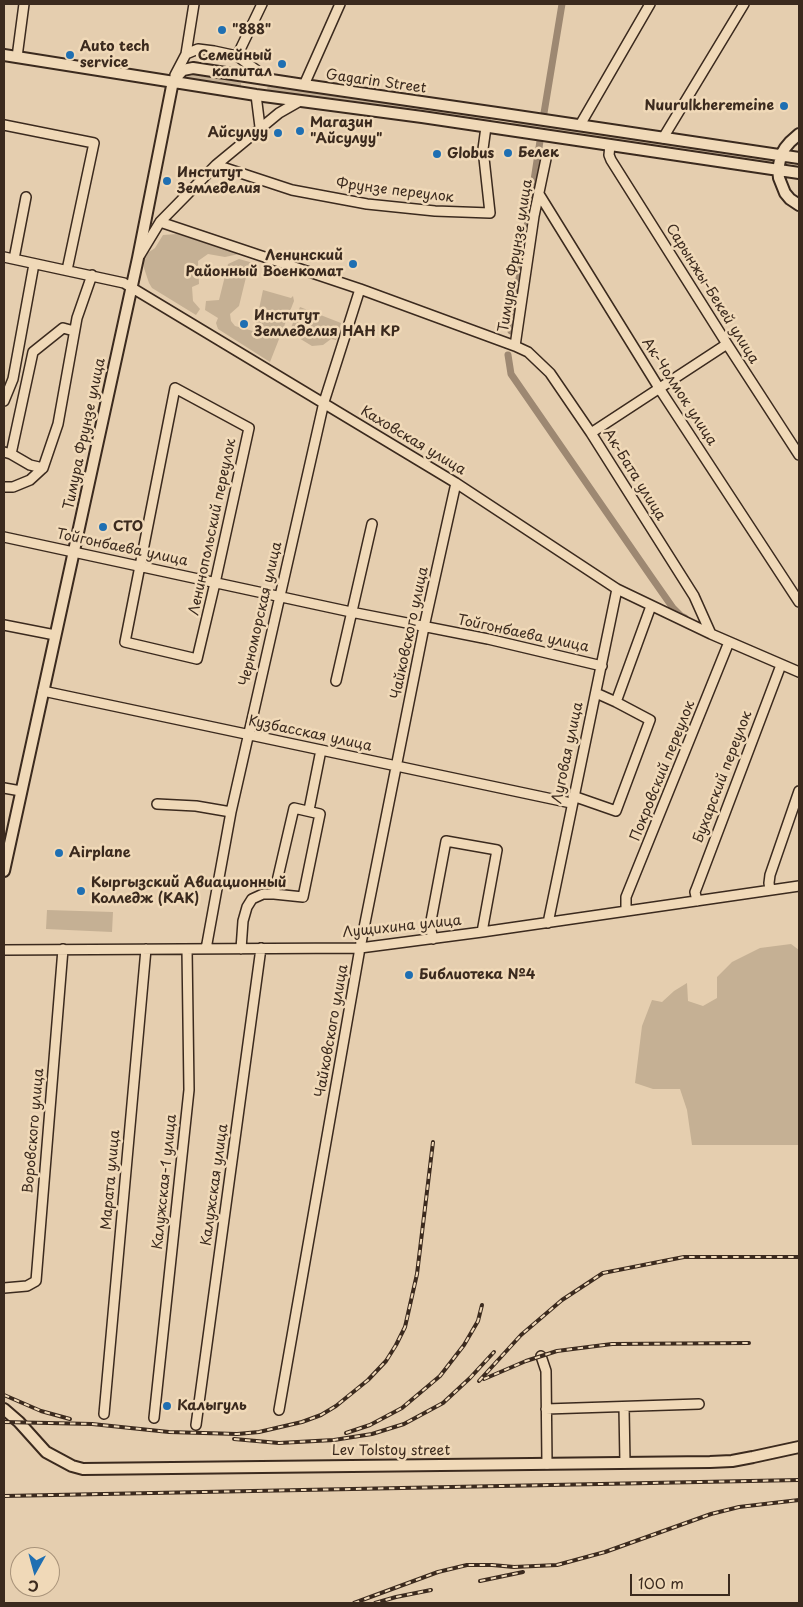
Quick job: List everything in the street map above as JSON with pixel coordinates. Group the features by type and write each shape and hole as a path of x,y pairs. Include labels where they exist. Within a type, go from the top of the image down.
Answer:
{"main road":[{"name":"Gagarin Street","path":"4,55 256,95 799,173"},
{"name":"Gagarin Street","path":"173,81 183,70 193,68 799,158"},
{"path":"256,95 258,78"},
{"name":"Тимура Фрунзе улица","path":"4,871 138,258 173,81"},
{"path":"799,134 790,142 781,155 778,170 785,193 799,205"},
{"name":"Lev Tolstoy street","path":"4,1409 19,1422 46,1452 72,1466 83,1469 732,1461 799,1447"}],"street":[{"path":"17,57 24,4"},
{"name":"Тимура Фрунзе улица","path":"173,81 186,54 194,4"},
{"path":"237,56 262,4"},
{"path":"304,85 340,4"},
{"path":"580,125 650,4"},
{"path":"663,138 744,4"},
{"path":"186,54 198,49 237,56 258,72 258,78"},
{"path":"256,95 260,127"},
{"path":"138,258 160,222 216,165 260,127 287,107 300,101"},
{"path":"4,125 94,144 67,270"},
{"name":"Фрунзе переулок","path":"216,165 292,190 367,204 436,211 490,213 483,149 486,127"},
{"name":"Сарынжы-Бекей улица","path":"610,145 609,155 611,160 726,344 799,454"},
{"name":"Тимура Фрунзе улица","path":"160,222 360,289 515,346 534,216 547,154"},
{"name":"Ак-Чолмок улица","path":"539,194 659,388 799,602"},
{"path":"14,259 26,197"},
{"name":"Каховская улица","path":"4,257 92,275 131,287 456,483 617,590 711,634 799,672"},
{"path":"4,401 13,379 34,264"},
{"path":"4,487 21,484 35,476 43,468 58,424 77,318 92,275"},
{"name":"Черноморская улица","path":"206,949 231,812 324,402 360,289"},
{"path":"43,468 30,465 7,453 33,352 63,328 74,332"},
{"path":"591,433 726,344"},
{"name":"Ак-Бата улица","path":"515,346 528,352 550,373 591,433 694,596 711,634"},
{"name":"Ленинопольский переулок","path":"175,388 248,428 197,658 125,642 140,566 175,388"},
{"name":"Чайковского улица","path":"279,1410 360,948 424,628 456,483"},
{"path":"336,681 372,524"},
{"name":"Тойгонбаева улица","path":"4,537 424,628 488,639 602,666"},
{"name":"Луговая улица","path":"548,923 617,590"},
{"path":"596,693 616,702 651,606"},
{"path":"4,625 55,635"},
{"name":"Покровский переулок","path":"626,911 626,897 730,642"},
{"name":"Бухарский переулок","path":"697,901 695,892 781,665"},
{"name":"Кузбасская улица","path":"43,691 397,767 572,800 616,811 650,720 616,702"},
{"path":"309,810 321,750"},
{"path":"4,788 21,791"},
{"path":"770,890 768,883 770,875 799,790"},
{"path":"157,804 196,806 231,812"},
{"path":"241,949 243,921 250,902 256,897 274,894 303,897 320,814 294,808 274,894"},
{"path":"433,939 430,926 446,841 497,850 482,932"},
{"name":"Лущихина улица","path":"4,950 360,948 548,923 799,886"},
{"name":"Калужская улица","path":"196,1425 261,948"},
{"name":"Воровского улица","path":"4,1288 27,1286 36,1281 63,949"},
{"name":"Марата улица","path":"104,1414 146,949"},
{"name":"Калужская-1 улица","path":"154,1418 189,1090 187,949"},
{"path":"541,1356 546,1371 547,1464"},
{"path":"546,1409 699,1404"},
{"path":"624,1406 625,1463"}],"shaded area":[{"path":"191,71 232,79 241,83 241,86 233,87 190,80 186,74"},
{"path":"272,83 478,114 491,119 491,121 486,122 273,92 267,89 268,85"},
{"path":"516,121 769,159 772,161 771,165 514,127 511,124"},
{"path":"177,234 239,254 225,257 208,254 198,261 199,284 192,287 193,301 200,309 196,315 152,288 144,268 143,260 146,254 155,248 163,235"},
{"path":"239,259 257,264 248,269 239,306 230,314 231,321 235,326 253,331 263,290 291,298 293,296 294,301 270,362 218,329 216,323 218,318 205,310 206,301 219,300 228,264"},
{"path":"300,307 341,323 336,340 331,339 323,345 312,346 289,332"},
{"path":"47,910 113,912 112,932 46,929"},
{"path":"791,944 799,950 799,1145 692,1145 687,1110 680,1089 653,1089 635,1083 642,1026 652,1000 662,1002 687,983 688,1001 703,1006 717,998 717,977 732,962 760,948"}],"waterway":[{"path":"544,113 562,4"},
{"path":"511,331 540,141"},
{"path":"508,355 511,374 673,608 685,618"}],"railway":[{"path":"4,1422 92,1424 169,1432 237,1434 259,1432 302,1422 321,1415 336,1406 368,1380 386,1361 405,1327 417,1274 433,1142"},
{"path":"479,1381 521,1335 562,1300 603,1273 684,1257 799,1257"},
{"path":"346,1433 370,1425 402,1408 440,1376 464,1345 478,1321 482,1305"},
{"path":"484,1379 526,1361 557,1351 612,1344 749,1343"},
{"path":"234,1439 279,1443 334,1440 372,1434 404,1424 443,1403 494,1352"},
{"path":"4,1395 41,1411 70,1419"},
{"path":"4,1496 799,1480"},
{"path":"354,1603 438,1572 467,1565 514,1567 557,1565 605,1552 711,1514 739,1507 799,1500"},
{"path":"480,1581 523,1572"},
{"path":"375,1603 431,1590"}],"place":[{"name":"\"888\"","path":"222,30"},
{"name":"Auto tech service","path":"70,55"},
{"name":"Семейный капитал","path":"282,64"},
{"name":"Nuurulkheremeine","path":"784,106"},
{"name":"Магазин \"Айсулуу\"","path":"300,131"},
{"name":"Айсулуу","path":"278,133"},
{"name":"Белек","path":"508,153"},
{"name":"Globus","path":"437,154"},
{"name":"Институт Земледелия","path":"167,181"},
{"name":"Ленинский Районный Военкомат","path":"353,264"},
{"name":"Институт Земледелия НАН КР","path":"244,324"},
{"name":"СТО","path":"103,527"},
{"name":"Airplane","path":"59,853"},
{"name":"Кыргызский Авиационный Колледж (КАК)","path":"81,891"},
{"name":"Библиотека №4","path":"409,975"},
{"name":"Калыгуль","path":"167,1406"}]}
